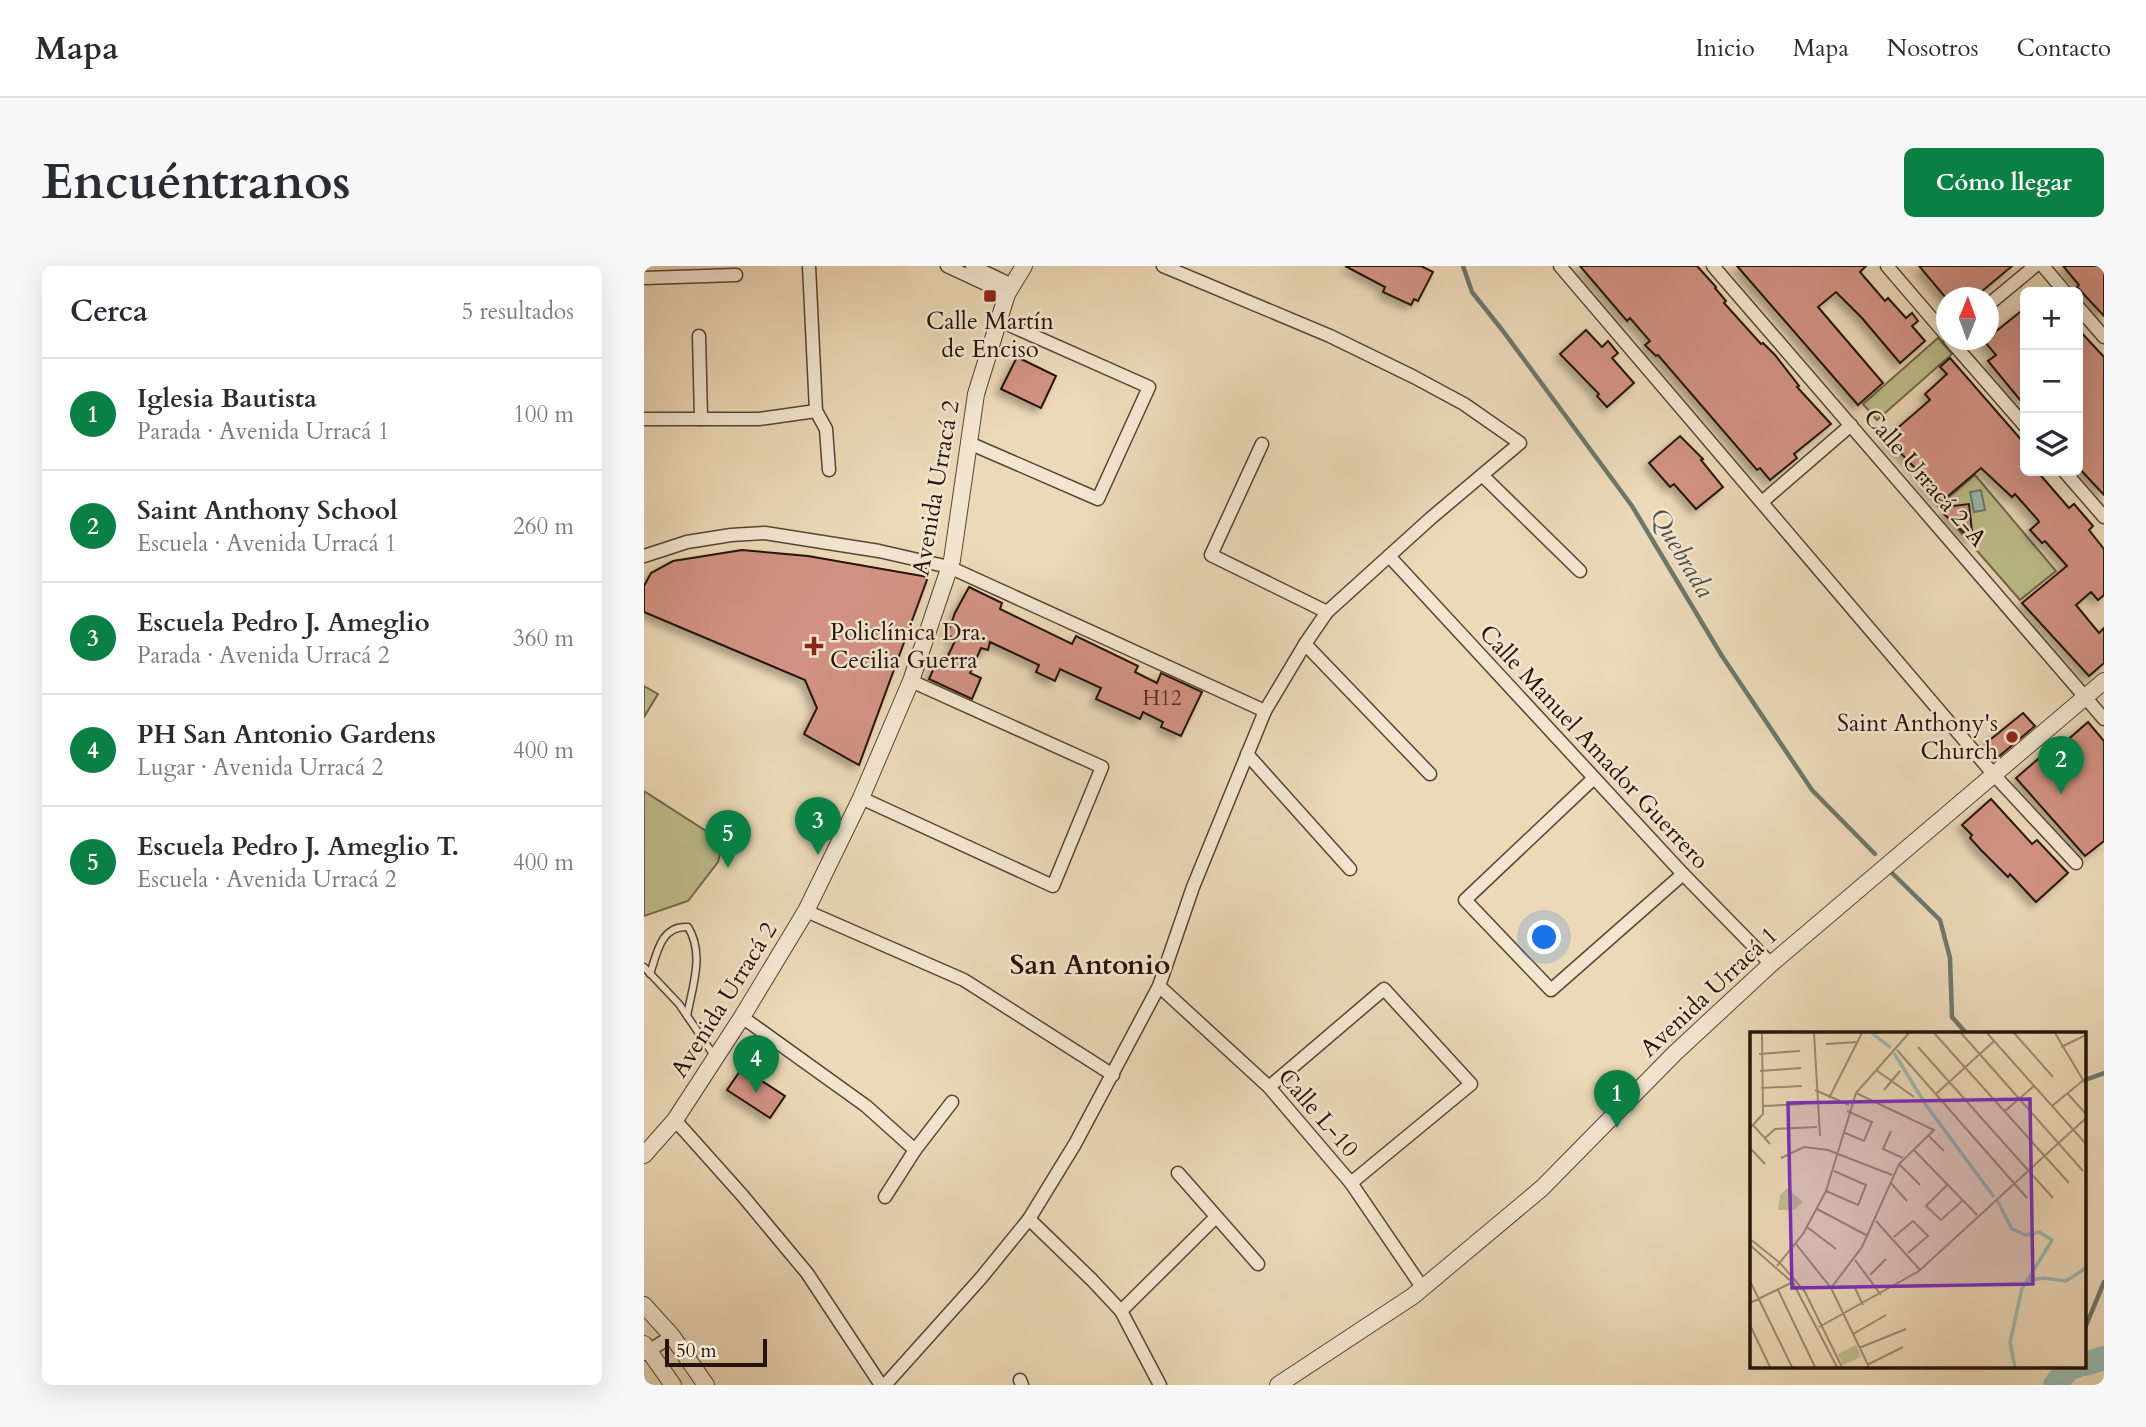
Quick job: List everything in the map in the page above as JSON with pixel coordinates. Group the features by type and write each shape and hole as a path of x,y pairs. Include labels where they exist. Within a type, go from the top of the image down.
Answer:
{"street":[{"path":"809,266 816,411 826,429 829,470"},
{"path":"947,266 1010,289"},
{"path":"972,266 1010,289"},
{"name":"Avenida Urracá 2","path":"644,1154 675,1120 742,1017 806,911 861,798 911,681 949,567 976,394 998,320 1010,289 1024,266"},
{"path":"675,1120 807,1273 883,1385 981,1278 1029,1219 1075,1144 1159,986 1193,887 1265,711 1327,612 1520,443 1464,404 1331,336 1163,266"},
{"path":"1560,266 1995,776 2076,863"},
{"name":"Calle Urracá 2-A","path":"1713,266 2104,719"},
{"path":"1887,266 1936,322"},
{"path":"1999,297 2035,266"},
{"path":"2043,266 2061,287"},
{"path":"644,278 736,275"},
{"path":"2083,313 2104,337"},
{"path":"969,443 1098,499 1149,387 998,320"},
{"path":"699,336 701,419"},
{"path":"1959,350 2020,420"},
{"path":"644,419 759,419 816,411"},
{"path":"1762,502 1851,425"},
{"path":"1262,444 1211,555 1327,612"},
{"path":"1482,475 1580,570"},
{"path":"2068,476 2104,517"},
{"path":"644,555 687,542 765,533 879,551 949,567 1265,711"},
{"name":"Calle Manuel Amador Guerrero","path":"1389,556 1683,874 1771,964"},
{"path":"1306,644 1430,774"},
{"path":"861,798 1053,887 1102,767 911,681"},
{"name":"Avenida Urracá 1","path":"1278,1385 1413,1296 1542,1188 1675,1054 1771,964 2104,681"},
{"path":"1247,754 1350,869"},
{"path":"1594,778 1465,900 1551,990 1683,874"},
{"path":"806,911 964,980 1114,1075"},
{"name":"Calle L-10","path":"1159,986 1269,1087 1350,1183 1422,1287"},
{"path":"1269,1087 1384,989 1471,1084 1350,1183"},
{"path":"742,1017 866,1106 915,1150"},
{"path":"885,1197 951,1101"},
{"path":"1178,1173 1215,1219 1258,1264"},
{"path":"1029,1219 1093,1280 1121,1311 1160,1385"},
{"path":"1121,1311 1215,1219"},
{"path":"644,1305 672,1336 706,1385"},
{"path":"672,1336 646,1350 673,1385"}],"lane":[{"path":"650,974 661,941 670,930 688,927 695,937 698,961 687,1016"},
{"path":"644,967 679,1004 716,1059"}],"green space":[{"path":"1936,340 1936,350 1948,350 1952,354 1877,420 1863,404"},
{"path":"1975,475 2056,571 2020,600 1938,506"},
{"path":"644,686 658,694 644,717"},
{"path":"644,791 723,842 718,862 688,901 644,916"}],"water":[{"path":"1981,490 1985,510 1974,512 1970,492"}],"building":[{"path":"1345,266 1421,266 1433,272 1418,301 1414,299 1411,305 1383,292 1385,287"},
{"path":"1580,266 1697,266 1716,287 1726,301 1724,303 1761,344 1775,355 1799,386 1797,387 1831,424 1794,454 1797,458 1770,480 1760,468 1757,470 1658,355 1645,345 1650,341 1630,318 1627,321"},
{"path":"1737,266 1866,266 1860,272 1885,301 1888,298 1906,318 1912,313 1918,321 1912,326 1925,341 1900,363 1836,292 1818,307 1883,383 1858,405"},
{"path":"1919,266 2012,266 1987,287 1937,287"},
{"path":"2063,266 2104,266 2104,316 2083,293 2083,287 2077,287 2079,285"},
{"path":"2020,312 2020,400 1988,361 1996,355 1992,350 1999,350 1999,329"},
{"path":"1586,330 1602,347 1608,341 1618,353 1612,358 1634,383 1607,407 1597,396 1599,394 1560,354"},
{"path":"2083,334 2104,357 2104,495 2083,472"},
{"path":"1017,357 1056,376 1041,408 1001,389"},
{"path":"1950,358 2020,438 2020,476 2041,476 2069,508 2074,504 2093,526 2089,530 2104,549 2104,595 2098,600 2091,592 2076,605 2099,633 2104,628 2104,663 2089,676 2022,603 2067,566 2045,541 2042,543 2030,530 2038,520 2015,494 2012,497 1981,468 1941,502 1918,475 1920,473 1886,438 1930,400 1925,394 1947,374 1940,367"},
{"path":"1680,436 1703,459 1701,460 1723,487 1696,509 1674,484 1670,487 1649,463"},
{"path":"1969,504 1973,541 1944,514 1948,511 1945,507"},
{"name":"Policlínica Dra. Cecilia Guerra","path":"742,550 808,556 928,577 859,765 804,734 817,708 805,680 644,612 644,586 651,573 673,561"},
{"path":"969,587 1002,603 1000,609 1072,644 1076,636 1138,666 1135,672 1157,683 1161,673 1202,692 1181,736 1161,727 1163,722 1143,712 1140,719 1096,699 1101,688 1060,669 1055,681 1036,672 1039,665 990,642 988,650 981,648 970,673 981,678 972,699 929,679 938,659 945,662 956,639 947,635"},
{"name":"Saint Anthony's Church","path":"2023,713 2035,726 1997,758 1985,744"},
{"path":"2088,722 2104,741 2104,841 2085,856 2016,778 2052,747 2055,751"},
{"path":"1991,799 2032,844 2037,840 2068,873 2036,902 2010,874 2008,877 1981,850 1962,825"},
{"path":"742,1068 785,1096 770,1118 727,1090"}],"waterway":[{"name":"Quebrada","path":"1463,266 1472,292 1632,506 1722,656 1812,790 1875,854"},
{"name":"Quebrada","path":"1890,871 1940,920 1950,958 1952,1017 1965,1032"},
{"name":"Quebrada","path":"2086,1080 2104,1073"},
{"name":"Quebrada","path":"2086,1326 2104,1282"},
{"path":"2086,1364 2104,1358"},
{"path":"2055,1385 2069,1368"}],"place":[{"name":"Calle Martín de Enciso","path":"990,296"},
{"name":"Policlínica Dra. Cecilia Guerra","path":"814,646"},
{"name":"Saint Anthony's Church","path":"2012,737"},
{"name":"Saint Anthony School","path":"2061,794"},
{"name":"Escuela Pedro J. Ameglio","path":"818,855"},
{"name":"Escuela Pedro J. Ameglio T.","path":"728,868"},
{"name":"PH San Antonio Gardens","path":"756,1093"},
{"name":"Iglesia Bautista","path":"1617,1128"}],"district":[{"name":"San Antonio","path":"1090,965"}]}
